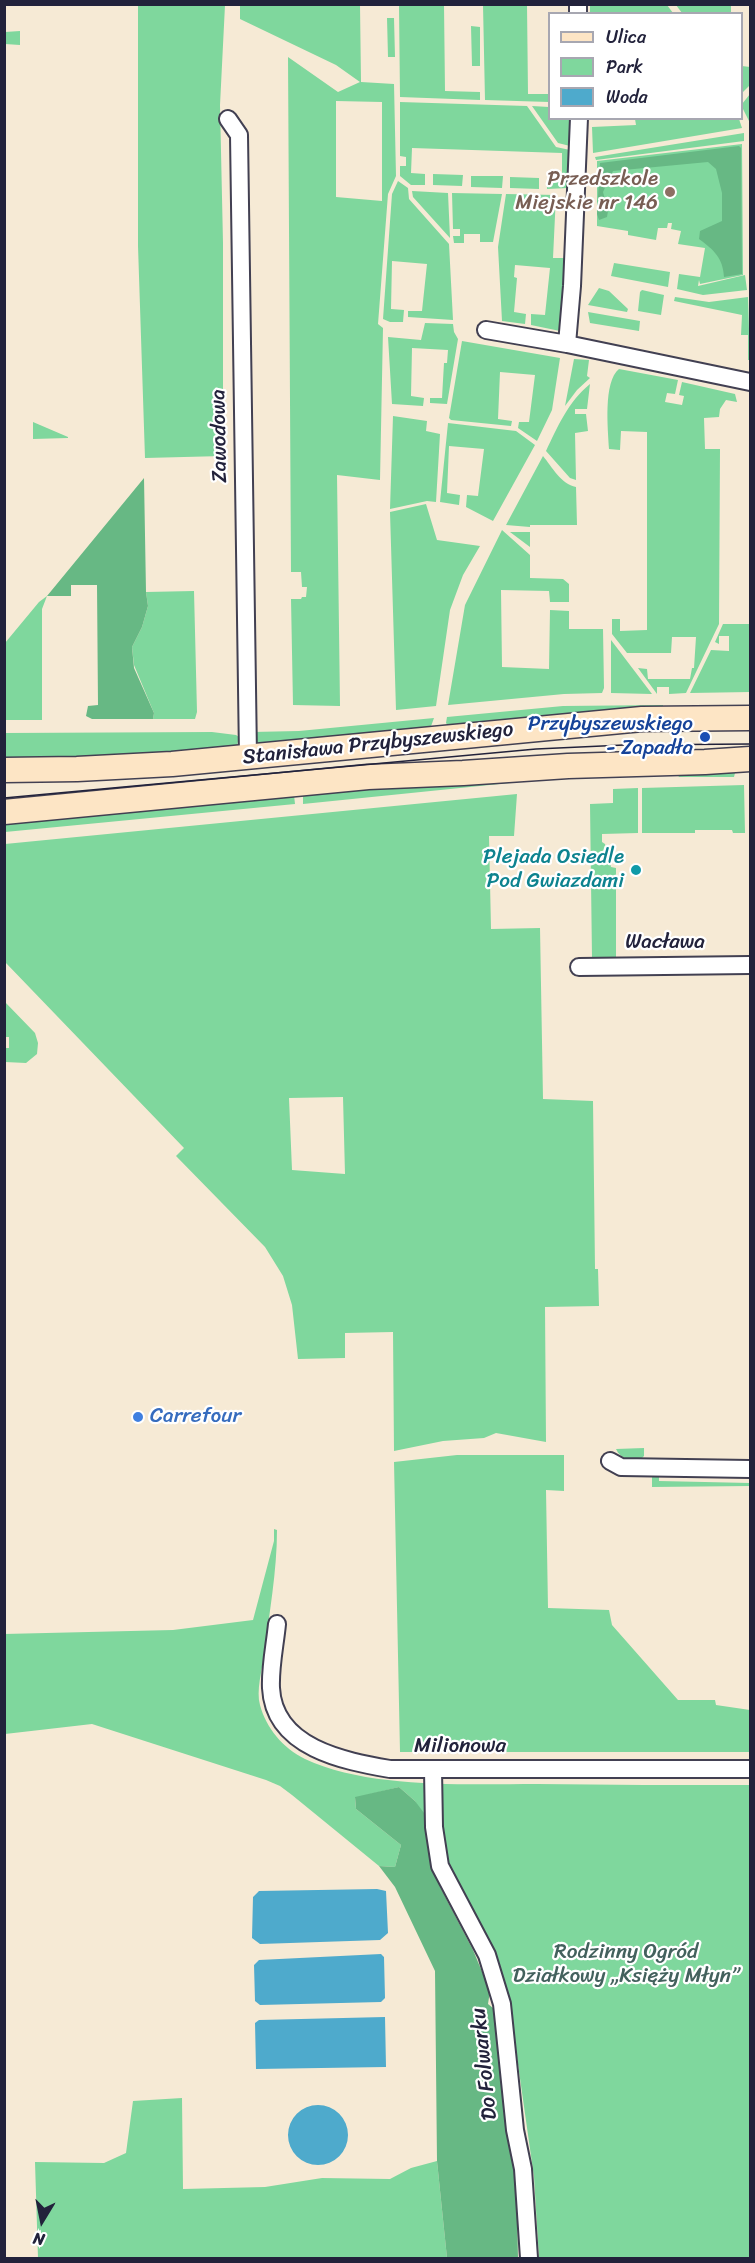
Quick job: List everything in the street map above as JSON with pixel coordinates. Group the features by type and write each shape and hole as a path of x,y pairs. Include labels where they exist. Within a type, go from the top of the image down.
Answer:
{"main road":[{"name":"Stanisława Przybyszewskiego","path":"4,770 118,767 642,719 750,718"},
{"name":"Stanisława Przybyszewskiego","path":"4,812 368,777 750,759"}],"street":[{"name":"Zawodowa","path":"228,118 239,135 248,756"},
{"path":"567,344 572,286 579,120"},
{"path":"486,330 567,344 750,382"},
{"name":"Wacława","path":"579,967 750,965"},
{"path":"610,1461 621,1467 750,1468"},
{"name":"Milionowa","path":"277,1624 272,1694 277,1712 291,1733 301,1742 326,1754 358,1764 390,1770 750,1768"},
{"name":"Do Folwarku","path":"433,1770 435,1842 440,1866 487,1955 502,2004 514,2130 523,2169 529,2259"}],"green space":[{"path":"138,5 225,5 220,105 223,243 223,456 145,458 138,246"},
{"path":"240,5 360,5 361,82 394,84 396,176 388,194 378,324 383,328 380,480 337,475 340,706 293,705 291,599 306,597 307,587 302,587 301,572 291,572 288,57 338,92 360,82 336,65 240,19","holes":["336,101 382,102 382,201 336,197"]},
{"path":"399,5 444,5 445,91 480,92 480,100 400,97"},
{"path":"483,5 527,5 528,94 548,94 548,102 485,100"},
{"path":"590,5 667,5 672,12 590,12"},
{"path":"676,5 731,5 731,12 681,12"},
{"path":"387,18 394,18 395,57 388,57"},
{"path":"4,20 5,32 20,31 20,45 5,44"},
{"path":"471,26 480,27 480,66 472,66"},
{"path":"743,66 750,67 750,85 743,92"},
{"path":"750,94 750,123 743,109 743,103"},
{"path":"400,102 527,106 556,147 570,150 568,188 547,189 547,178 562,178 562,153 412,148 411,173 425,174 425,185 411,185 400,176 400,166 406,166 406,157 400,156"},
{"path":"532,106 548,107 548,120 572,120 570,146 558,143"},
{"path":"635,120 739,120 742,128 593,153 592,127 636,125"},
{"path":"744,133 744,141 596,160 595,157"},
{"name":"Przedszkole Miejskie nr 146","path":"742,144 743,275 700,284 699,280 698,286 745,275 747,290 703,295 677,289 679,274 700,277 705,248 678,244 681,231 671,229 672,223 668,223 667,228 658,228 656,240 628,235 628,231 597,226 597,161"},
{"path":"739,146 741,148 742,274 724,277 717,255 699,239 700,231 722,221 722,193 716,169 708,162 613,171 603,192 608,211 607,217 599,220 597,214 600,163"},
{"path":"433,174 463,175 462,186 433,185"},
{"path":"471,176 503,176 502,188 471,187"},
{"path":"510,177 539,178 539,189 510,188"},
{"path":"398,181 408,188 409,199 449,244 453,320 408,317 408,311 422,311 427,264 392,261 391,309 404,310 403,322 390,322 383,319 392,194"},
{"path":"412,191 448,193 450,238 413,197"},
{"path":"452,193 502,194 493,242 480,242 480,234 464,234 464,243 454,243 453,236 460,236 460,229 453,229"},
{"path":"506,194 556,195 553,258 565,258 560,331 531,325 531,314 545,315 550,268 515,265 514,277 517,278 514,312 526,314 525,324 502,321 498,247"},
{"path":"614,263 670,272 668,287 611,276"},
{"path":"599,288 609,291 628,309 627,312 588,305"},
{"path":"642,290 664,295 661,315 638,311"},
{"path":"675,297 709,302 748,297 750,360 748,360 748,335 741,335 742,315 674,301"},
{"path":"588,312 640,321 639,331 590,323"},
{"path":"425,323 453,324 458,339 447,404 430,403 430,398 442,398 444,363 447,363 448,350 412,348 411,396 424,398 423,406 392,404 388,337 421,340"},
{"path":"462,341 560,358 552,410 537,441 518,428 519,422 529,422 535,375 500,372 498,419 512,421 511,426 449,418"},
{"path":"574,359 589,360 587,376 590,378 565,406"},
{"path":"619,369 678,380 675,394 667,393 665,402 682,405 684,396 679,395 682,382 735,394 737,402 726,400 720,409 719,417 704,418 705,449 720,449 719,624 686,693 669,694 669,687 657,687 657,694 638,668 647,669 648,679 690,679 692,668 694,668 696,637 672,637 671,653 627,653 612,634 612,619 620,619 620,631 647,630 647,432 621,431 620,450 609,449 609,395 614,375"},
{"path":"590,384 587,409 575,409 575,414 586,414 588,431 575,433 576,480 570,478 546,451 570,407"},
{"path":"393,416 427,421 426,431 440,434 436,502 427,501 390,509"},
{"path":"33,422 68,437 68,438 33,439"},
{"path":"448,423 516,431 535,445 493,521 466,507 467,495 478,496 484,449 449,446 447,493 460,495 459,505 440,502"},
{"path":"543,456 561,479 576,487 577,525 530,525 530,527 506,525"},
{"path":"144,478 148,606 142,627 132,647 134,668 154,713 153,719 92,719 86,716 88,706 98,705 97,585 71,585 71,596 47,596"},
{"path":"426,504 437,540 480,546 463,575 450,610 436,706 396,710 390,512"},
{"path":"502,530 530,555 530,578 563,579 569,584 569,602 550,602 549,591 501,590 502,667 549,669 550,610 569,611 569,629 603,629 604,688 602,693 564,694 448,705 465,605"},
{"path":"510,532 530,532 530,547"},
{"path":"194,591 197,712 195,719 153,719 154,713 134,665 132,647 142,627 148,606 146,592"},
{"path":"47,596 42,609 42,720 5,720 5,643 39,602"},
{"path":"723,624 750,624 750,692 690,693 711,650 729,651 729,636 719,636 719,644 715,642"},
{"path":"611,640 652,694 611,693"},
{"path":"663,705 663,708 449,727 446,723 447,717 563,706"},
{"path":"434,718 430,729 257,744 252,732 299,731"},
{"path":"212,732 236,735 239,737 237,746 128,757 5,758 4,733"},
{"path":"735,773 734,777 679,777 677,774"},
{"path":"519,780 519,782 303,804 303,792"},
{"path":"744,785 745,833 733,833 732,830 695,830 695,833 642,833 642,788"},
{"path":"638,788 638,833 602,834 602,842 605,844 611,867 616,868 616,957 592,958 590,804 613,803 613,789"},
{"path":"517,794 514,836 489,836 491,929 540,928 543,1099 593,1101 595,1269 598,1269 599,1306 545,1307 546,1442 496,1433 484,1438 443,1441 394,1451 393,1332 345,1333 345,1358 298,1359 292,1305 283,1276 265,1247 176,1156 184,1148 5,962 5,844","holes":["343,1097 345,1174 292,1170 289,1098"]},
{"path":"294,795 295,804 5,832 5,822"},
{"path":"5,1002 35,1033 38,1043 37,1054 26,1063 5,1062 5,1048 9,1048 9,1037 5,1037"},
{"path":"644,1448 644,1456 640,1460 623,1457 616,1449"},
{"path":"457,1455 564,1455 564,1491 546,1490 548,1608 609,1610 612,1625 678,1700 715,1700 716,1705 750,1710 750,1752 400,1752 394,1462"},
{"path":"652,1475 659,1476 659,1481 750,1483 750,1486 652,1487"},
{"name":"Rodzinny Ogród Działkowy „Księży Młyn”","path":"274,1529 277,1530 276,1562 259,1699 266,1722 276,1736 305,1759 330,1769 358,1776 419,1783 750,1785 750,2258 539,2258 534,2177 510,2008 415,1801 399,1787 355,1798 356,1809 401,1845 395,1867 379,1866 292,1795 266,1780 92,1724 5,1734 4,1634 173,1630 253,1620 274,1541"},
{"path":"399,1787 415,1801 427,1817 426,1834 440,1887 473,1950 490,1991 488,2004 498,2012 516,2161 518,2258 447,2258 437,2161 435,1971 395,1887 379,1866 395,1867 401,1845 356,1809 355,1797"},
{"path":"182,2098 183,2189 265,2187 322,2178 390,2179 411,2168 437,2161 447,2258 38,2258 35,2162 104,2163 126,2153 133,2101"}],"water":[{"path":"377,1889 386,1891 388,1933 380,1940 260,1944 252,1938 253,1897 259,1891"},
{"path":"381,1954 384,1957 385,1998 381,2002 260,2005 255,2001 254,1965 259,1960"},
{"path":"385,2017 386,2067 256,2069 255,2023 259,2020"},
{"path":"318,2105 335,2110 343,2118 348,2135 343,2152 335,2160 318,2165 301,2160 293,2152 288,2135 293,2118 301,2110"}],"tram line":[{"path":"4,798 536,749 624,745 750,744"}],"place":[{"name":"Przedszkole Miejskie nr 146","path":"670,192"},
{"name":"Przybyszewskiego - Zapadła","path":"705,737"},
{"name":"Plejada Osiedle Pod Gwiazdami","path":"636,870"},
{"name":"Carrefour","path":"138,1417"}]}
